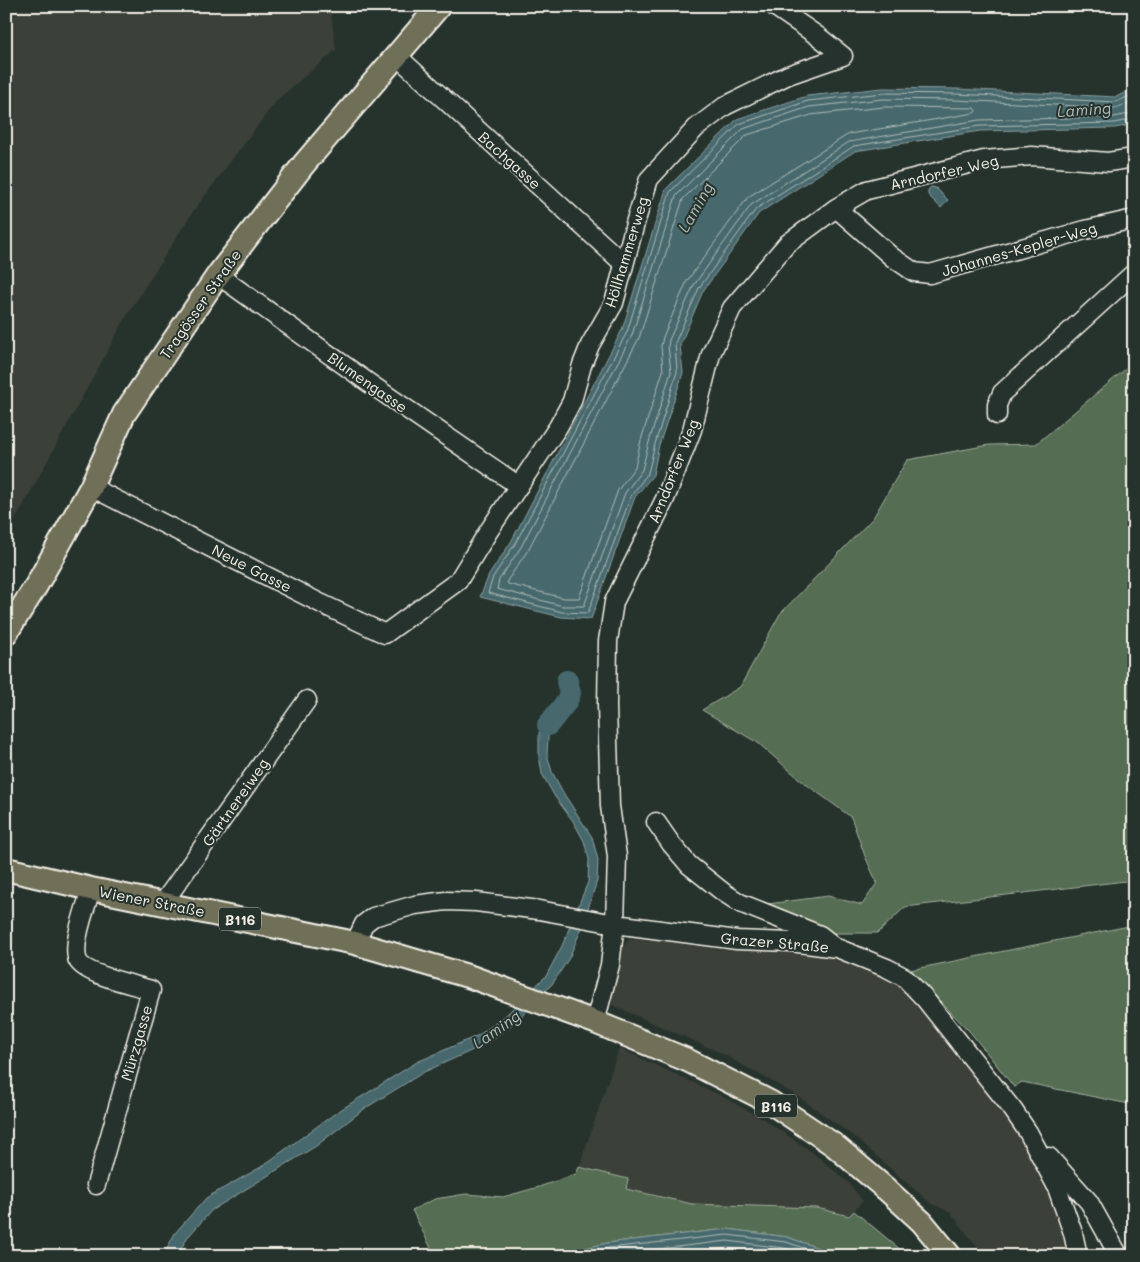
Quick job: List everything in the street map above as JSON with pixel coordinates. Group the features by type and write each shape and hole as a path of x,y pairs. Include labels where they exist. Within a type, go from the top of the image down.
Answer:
{"main road":[{"name":"Tragösser Straße","path":"6,632 36,586 91,487 124,414 218,275 304,164 439,6"},
{"name":"Wiener Straße","path":"6,869 91,889 355,943 471,977 595,1022"},
{"name":"B116","path":"595,1022 688,1060 778,1108 834,1145 886,1189 922,1222 950,1256"}],"street":[{"name":"Höllhammerweg","path":"411,615 458,581 488,532 558,427 572,401 590,345 614,303 649,179 696,128 725,106 788,75 843,56 774,6"},
{"name":"Bachgasse","path":"397,56 624,264"},
{"name":"Arndorfer Weg","path":"595,1022 610,965 606,922 617,856 610,806 607,706 608,641 614,602 665,499 692,430 711,354 732,308 787,244 836,208 867,190 984,160 1032,156 1108,162 1134,158"},
{"name":"Johannes-Kepler-Weg","path":"836,208 892,257 914,272 930,274 1085,230 1134,219"},
{"path":"998,416 997,405 1002,393 1134,274"},
{"name":"Blumengasse","path":"218,275 519,486"},
{"name":"Neue Gasse","path":"91,487 384,634 411,615"},
{"name":"Gärtnereiweg","path":"163,903 307,700"},
{"path":"656,822 689,865 724,892 740,903 820,935 837,948"},
{"name":"Mürzgasse","path":"91,889 77,941 77,958 79,963 97,974 151,990 96,1186"},
{"name":"Grazer Straße","path":"355,943 364,924 373,917 415,905 446,901 476,902 737,940 791,942 837,948 887,968 904,977 925,999 1013,1110 1028,1132 1056,1185 1073,1233 1078,1256"},
{"path":"1028,1132 1089,1202 1119,1256"}],"shaded area":[{"path":"6,6 330,6 336,50 277,100 192,213 126,317 6,537"},
{"path":"629,939 657,940 722,950 810,948 849,958 901,985 985,1086 1028,1147 1049,1193 1070,1256 984,1256 951,1213 929,1202 853,1136 796,1095 721,1053 612,1005 620,950"},
{"path":"619,1048 718,1094 763,1119 812,1152 849,1183 863,1201 849,1216 817,1208 692,1204 625,1189 628,1179 579,1167"}],"green space":[{"path":"1134,362 1134,880 905,907 878,933 828,933 760,905 828,896 862,905 877,883 851,817 803,782 758,743 702,710 740,687 780,614 873,518 907,460 989,445 1036,444"},
{"path":"1134,925 1134,1105 1022,1082 1014,1087 971,1033 910,970"},
{"path":"579,1167 628,1179 626,1189 692,1204 817,1208 849,1216 854,1211 908,1256 841,1256 787,1237 727,1229 607,1243 551,1256 435,1256 412,1210 435,1199 466,1194 503,1197 576,1174"}],"water":[{"path":"883,88 956,89 1116,97 1134,88 1134,124 1115,128 980,131 855,151 759,213 703,291 680,345 683,373 659,445 653,475 635,497 591,619 561,617 480,597 489,575 511,542 622,330 666,189 737,119 807,96"},
{"path":"931,187 936,188 948,200 941,208 928,195 928,190"},
{"path":"564,698 572,705 553,725 548,737 547,754 552,772 592,837 598,860 597,881 581,930 569,958 553,983 517,1021 484,1045 424,1072 364,1109 316,1146 212,1210 187,1238 177,1256 163,1256 175,1233 206,1198 261,1167 337,1112 417,1062 479,1035 505,1016 546,976 562,946 588,882 589,859 584,841 542,774 539,755 539,733 548,716"},
{"path":"727,1229 787,1237 841,1256 551,1256 607,1243"}],"waterway":[{"name":"Laming","path":"548,725 567,701 570,693 567,681"}]}
